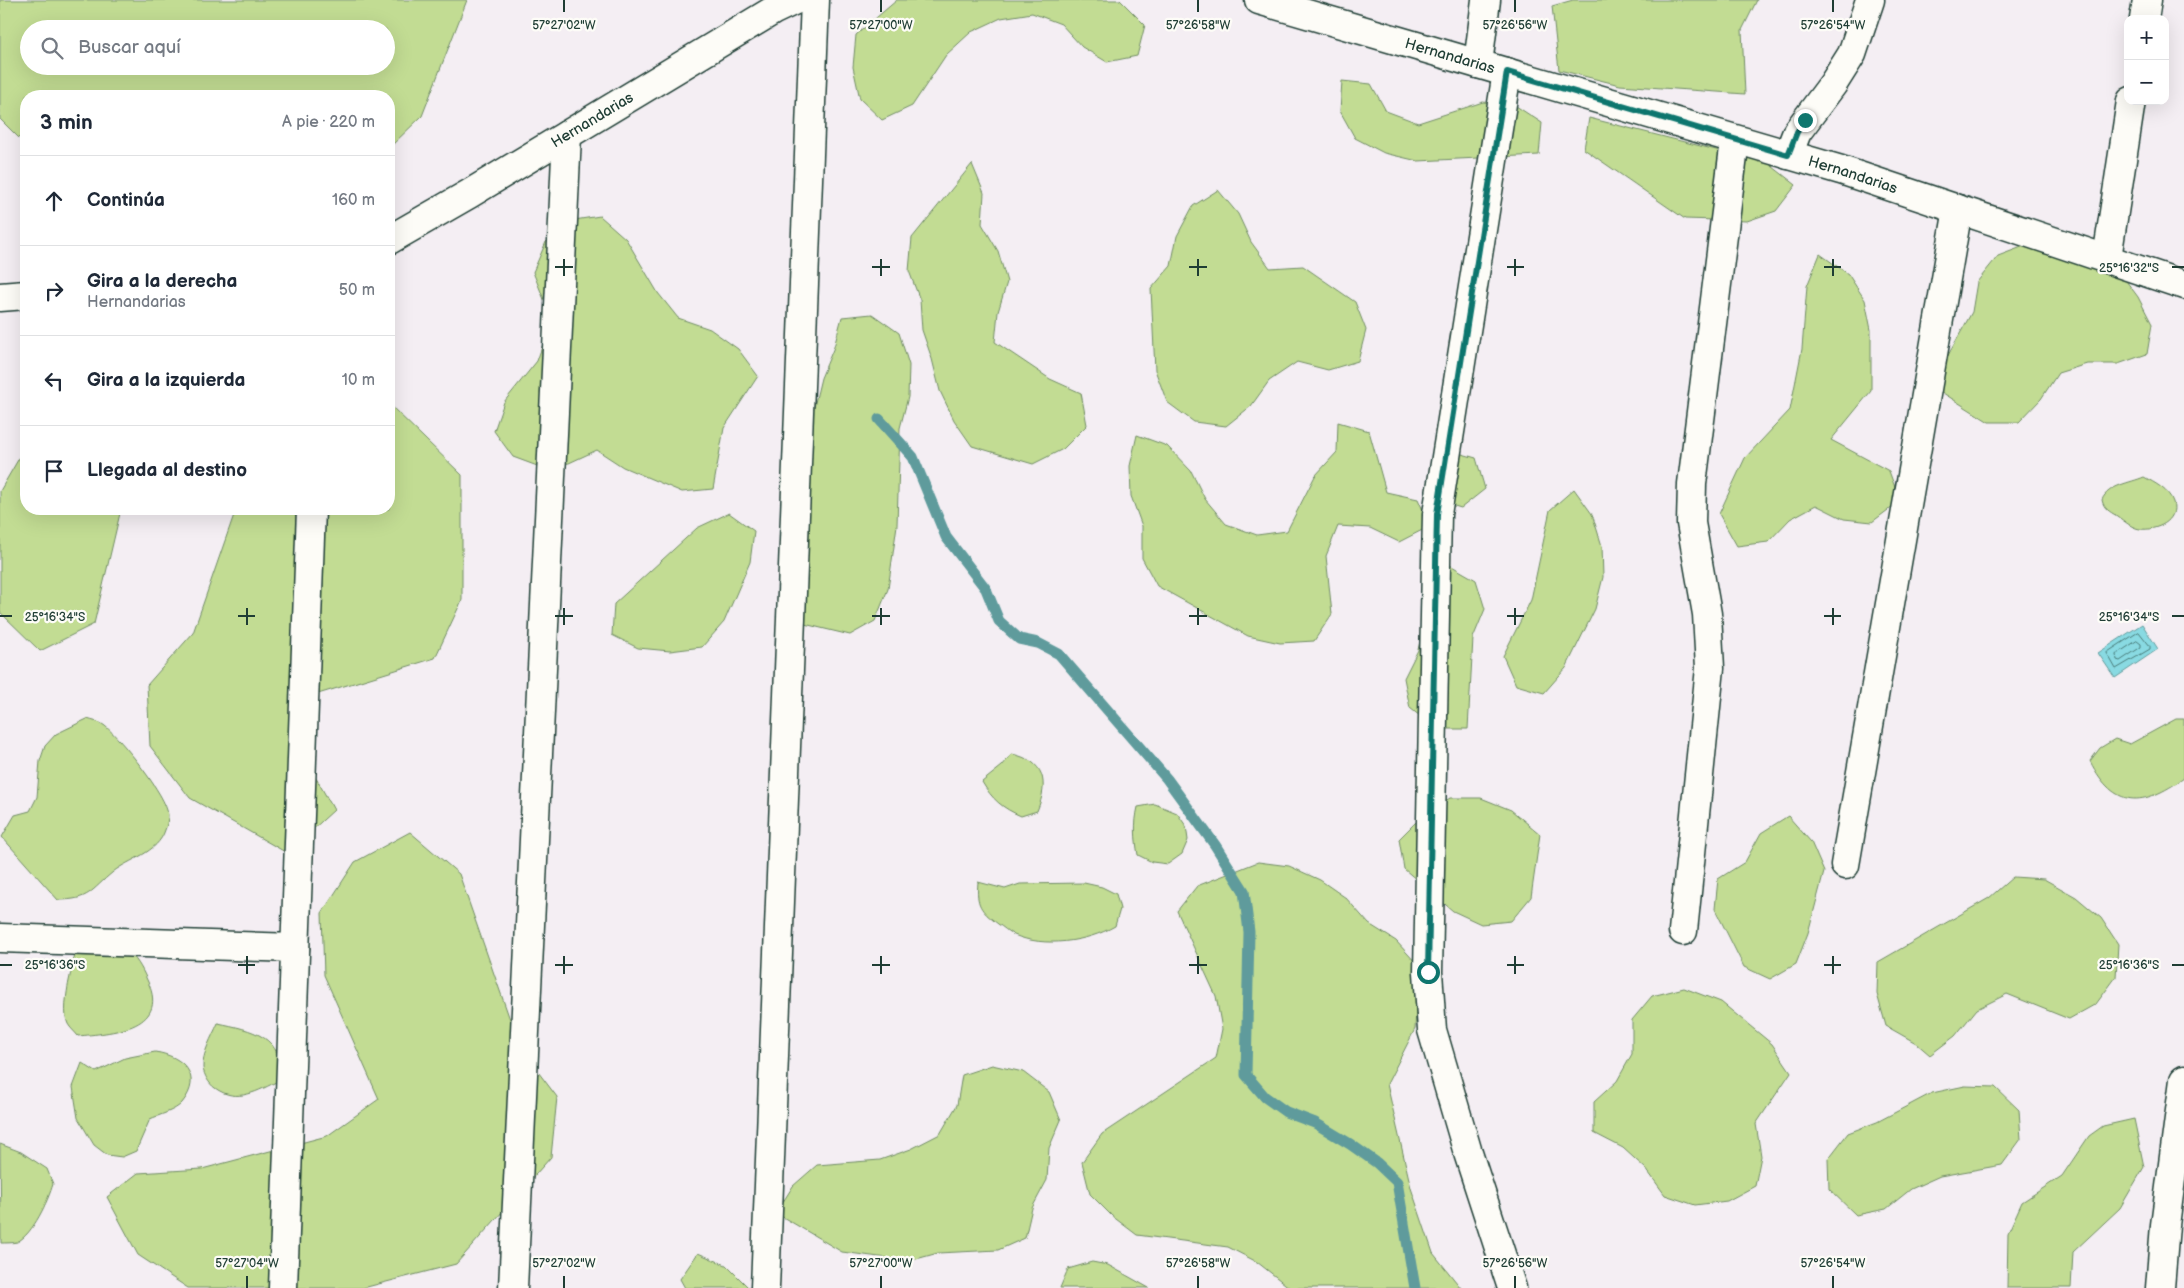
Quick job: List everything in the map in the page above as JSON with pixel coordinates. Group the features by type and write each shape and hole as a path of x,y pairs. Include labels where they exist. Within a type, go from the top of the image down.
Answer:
{"street":[{"name":"Hernandarias","path":"395,237 757,20 795,0"},
{"path":"765,1288 815,0"},
{"name":"Hernandarias","path":"1259,0 1788,155 1958,209 2184,285"},
{"path":"1478,64 1486,0"},
{"path":"1788,155 1797,132 1833,84 1852,54 1870,0"},
{"path":"2145,15 2147,0"},
{"path":"1507,72 1437,514 1428,972 1432,1030 1468,1153 1512,1288"},
{"path":"2107,258 2130,105"},
{"path":"513,1288 567,135"},
{"path":"1683,931 1710,668 1707,614 1691,523 1692,484 1735,140"},
{"path":"1845,866 1958,209"},
{"path":"0,297 20,296"},
{"path":"283,1288 311,515"},
{"path":"0,938 295,948"},
{"path":"2160,1288 2165,1225 2184,1080"}],"green space":[{"path":"0,0 467,0 422,116 395,142 395,90 20,90 20,139 0,119"},
{"path":"897,0 1120,0 1145,25 1137,56 1107,62 1082,47 1061,24 1032,13 1001,18 971,32 946,55 912,106 882,120 860,99 853,67 856,35"},
{"path":"1573,0 1757,0 1742,30 1745,94 1620,85 1559,70 1552,6"},
{"path":"1342,81 1371,84 1386,111 1418,123 1483,102 1516,106 1542,123 1539,155 1418,161 1384,153 1355,138 1340,111"},
{"path":"1589,118 1768,163 1796,185 1776,211 1747,221 1685,219 1584,149"},
{"path":"972,164 984,193 982,224 998,251 1007,282 998,312 995,342 1050,379 1081,393 1087,425 1063,449 1033,464 972,446 954,420 940,391 922,330 920,300 909,271 912,238"},
{"path":"1218,190 1238,214 1251,242 1270,268 1303,266 1355,302 1366,330 1358,361 1328,370 1297,362 1269,381 1251,406 1226,426 1194,422 1167,402 1155,370 1151,289 1171,266 1177,236 1193,206"},
{"path":"600,216 626,239 658,293 678,318 710,329 738,349 758,376 724,428 713,489 682,492 623,467 597,450 569,463 540,467 513,457 494,431 504,402 537,361 548,330 545,302 533,272 546,242 568,221"},
{"path":"2027,245 2118,270 2138,297 2152,324 2147,354 2118,364 2087,364 2058,373 2041,399 2019,422 1989,422 1935,388 1941,368 1972,312 1977,282 1998,256"},
{"path":"1820,254 1848,274 1865,300 1871,330 1871,391 1831,440 1889,471 1900,501 1872,522 1844,519 1816,505 1790,519 1768,542 1737,546 1719,514 1745,458 1790,410 1802,349 1807,286"},
{"path":"872,314 899,333 909,365 908,397 900,428 897,525 888,589 875,621 850,635 796,622 784,531 821,378 834,347 842,317"},
{"path":"395,410 462,475 462,600 435,658 318,694 303,755 334,810 287,853 190,798 150,746 147,685 193,633 234,515 395,515"},
{"path":"1338,422 1369,431 1386,492 1418,499 1430,526 1399,542 1370,528 1338,526 1326,556 1332,614 1314,641 1280,643 1248,636 1157,586 1142,558 1142,526 1131,496 1130,466 1137,435 1167,446 1191,471 1205,499 1226,524 1257,535 1287,531 1315,476 1337,452"},
{"path":"1462,454 1476,458 1485,489 1461,508 1431,499 1434,469"},
{"path":"20,456 20,515 120,515 94,624 40,651 0,612 0,491"},
{"path":"2144,477 2161,487 2168,494 2173,502 2174,509 2173,515 2165,523 2146,529 2128,524 2107,510 2102,500 2114,488"},
{"path":"1574,489 1592,514 1602,546 1603,577 1595,609 1566,668 1544,693 1516,685 1503,656 1531,600 1550,510"},
{"path":"729,513 754,531 750,562 724,622 702,647 670,651 638,648 612,635 614,604 697,528"},
{"path":"1450,565 1476,580 1485,609 1473,638 1468,729 1436,729 1410,708 1404,678 1418,650 1425,618"},
{"path":"87,719 105,726 142,768 166,806 167,822 161,838 150,850 120,867 89,893 69,900 58,900 2,837 15,815 30,811 37,797 40,761 45,746 56,734"},
{"path":"2176,719 2184,719 2184,778 2169,788 2143,798 2131,799 2120,796 2109,788 2090,761 2100,748 2115,739 2130,744"},
{"path":"1012,754 1023,757 1038,767 1043,782 1041,801 1037,811 1021,816 1008,810 998,802 982,782 1002,766"},
{"path":"1450,798 1481,798 1511,810 1540,834 1531,897 1511,921 1481,924 1453,911 1404,869 1399,839 1422,816"},
{"path":"1155,804 1177,813 1186,826 1188,840 1182,854 1168,864 1152,862 1138,855 1135,831 1138,807"},
{"path":"1788,816 1811,842 1824,872 1808,933 1796,964 1770,979 1744,967 1715,909 1718,879 1745,862 1761,833"},
{"path":"410,832 459,874 520,1048 557,1097 551,1157 456,1264 363,1288 188,1288 138,1255 107,1197 138,1173 202,1169 327,1136 379,1099 324,975 322,913 355,862"},
{"path":"1258,862 1289,866 1320,880 1346,898 1369,924 1396,941 1418,965 1415,1029 1387,1084 1411,1188 1433,1253 1461,1288 1290,1288 1257,1262 1228,1247 1137,1235 1112,1216 1090,1194 1082,1162 1102,1134 1216,1058 1222,1029 1216,996 1177,911 1197,886"},
{"path":"2013,877 2044,879 2076,897 2101,918 2118,944 2116,977 2096,1004 2069,1019 2007,994 1977,1009 1955,1036 1930,1055 1916,1043 1886,1026 1877,994 1878,962 1989,898"},
{"path":"978,882 1005,889 1020,884 1084,883 1102,887 1116,894 1120,909 1115,926 1092,936 1052,942 1026,939 1014,935 983,911 979,902"},
{"path":"82,929 114,943 130,953 142,970 153,998 151,1010 144,1019 133,1026 105,1033 78,1036 69,1026 66,1016 67,991"},
{"path":"1684,988 1721,1002 1772,1044 1791,1072 1756,1124 1761,1156 1755,1186 1727,1201 1695,1205 1665,1195 1646,1169 1623,1148 1594,1133 1594,1102 1617,1081 1632,1054 1632,1020 1652,996"},
{"path":"218,1023 254,1033 272,1044 280,1065 280,1080 256,1092 239,1095 223,1093 213,1086 204,1074 203,1062"},
{"path":"155,1052 174,1058 187,1069 191,1076 188,1093 182,1103 175,1108 150,1119 136,1151 122,1157 107,1155 94,1145 78,1118 73,1087 82,1063 96,1072 125,1058"},
{"path":"992,1065 1023,1072 1049,1092 1061,1120 1049,1148 1047,1180 1032,1208 1025,1238 998,1250 938,1253 909,1261 842,1252 776,1213 793,1186 817,1165 880,1160 911,1149 940,1134 957,1105 962,1075"},
{"path":"1965,1086 1995,1087 2019,1110 2021,1139 2002,1165 1940,1176 1911,1189 1886,1209 1856,1215 1829,1189 1828,1159 1848,1133 1877,1122 1932,1093"},
{"path":"2134,1119 2144,1167 2120,1208 2073,1252 2071,1288 2007,1288 2008,1233 2022,1202 2062,1176 2089,1136 2103,1126"},
{"path":"0,1144 21,1152 47,1169 53,1184 44,1208 34,1225 17,1242 1,1243"},
{"path":"698,1253 726,1265 749,1288 685,1288 680,1279"},
{"path":"1092,1262 1108,1265 1149,1288 1060,1288 1068,1269"}],"water":[{"path":"2142,624 2158,649 2115,678 2098,653"}],"waterway":[{"path":"879,419 913,457 946,537 986,589 999,621 1019,639 1038,643 1059,654 1167,779 1215,845 1244,891 1249,932 1246,1075 1265,1097 1286,1112 1315,1123 1350,1144 1377,1163 1397,1182 1415,1288"}],"route":[{"path":"1428,972 1437,514 1507,72 1788,155 1797,132 1805,120"}]}
